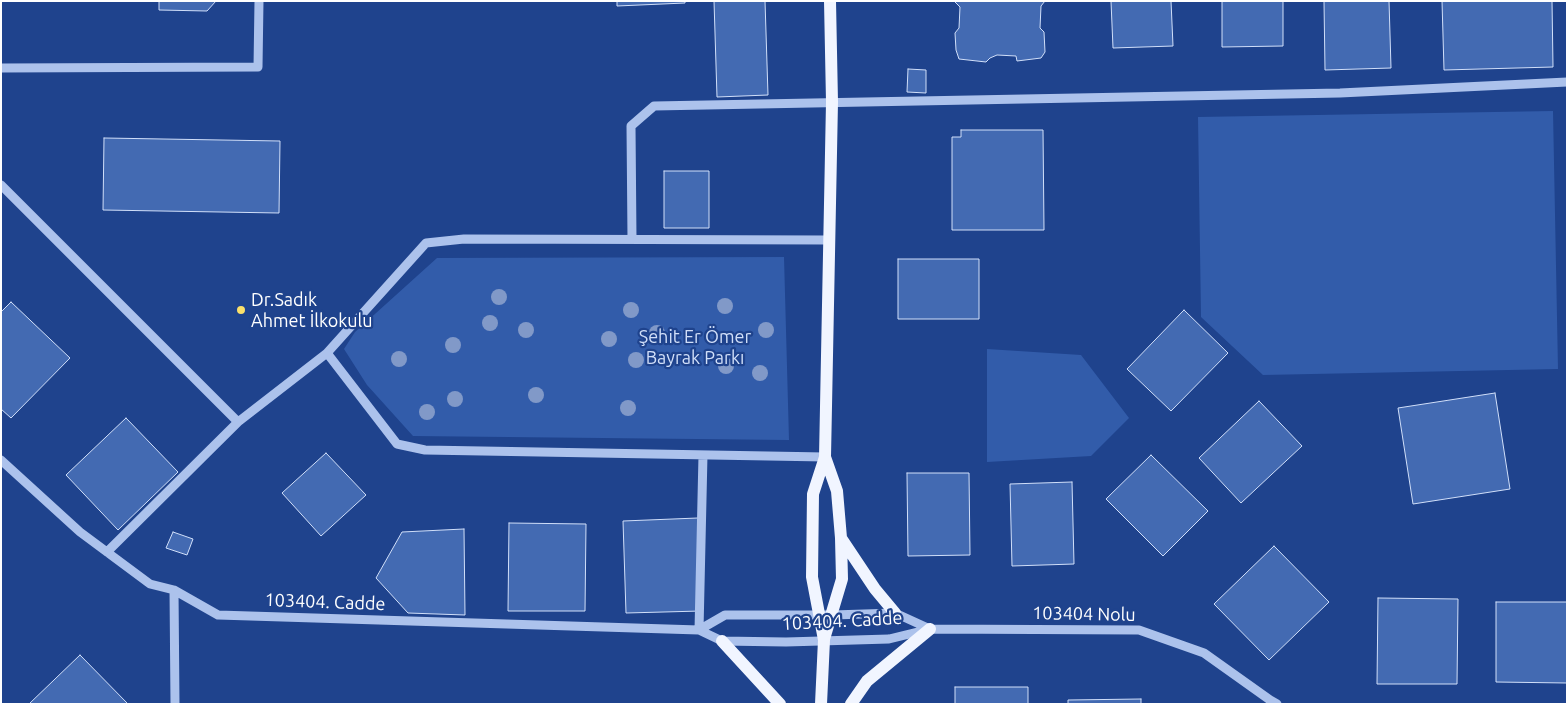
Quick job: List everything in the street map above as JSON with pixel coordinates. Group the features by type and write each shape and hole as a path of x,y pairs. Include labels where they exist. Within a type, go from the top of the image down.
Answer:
{"main road":[{"path":"824,640 812,577 813,494 825,457 832,102 830,1"},
{"path":"821,704 824,640 842,579 837,491 825,457"},
{"path":"841,538 875,589 895,612"},
{"path":"851,704 867,681 930,629"},
{"path":"722,641 780,704"}],"street":[{"path":"1,68 258,67 259,1"},
{"path":"632,239 631,126 654,106 1340,93 1567,82"},
{"path":"1,185 238,422"},
{"path":"106,552 238,422 327,352 426,243 464,239 829,240"},
{"path":"327,352 397,444 425,450 825,457"},
{"path":"699,630 703,455"},
{"name":"103404. Cadde","path":"1,460 80,532 150,584 174,590 218,615 699,630 722,641 890,639 930,629"},
{"path":"174,590 175,704"},
{"name":"103404. Cadde","path":"699,630 726,615 832,615 895,612 930,629"},
{"name":"103404 Nolu","path":"930,629 1139,630 1204,653 1277,704"}],"green space":[{"path":"1553,111 1558,369 1263,375 1201,317 1198,117"},
{"name":"Şehit Er Ömer Bayrak Parkı","path":"784,257 789,440 413,436 367,385 344,349 355,332 437,258"},
{"path":"987,349 1081,355 1129,418 1091,456 987,462"}],"building":[{"path":"159,1 216,1 207,11 159,10"},
{"path":"617,1 685,1 685,3 617,6"},
{"path":"714,1 765,1 768,95 717,97"},
{"path":"954,1 1045,1 1041,6 1040,28 1044,32 1045,52 1041,58 1017,61 1016,56 997,55 986,62 959,59 956,50 955,33 959,28 960,7"},
{"path":"1111,1 1171,1 1173,46 1113,48"},
{"path":"1222,1 1283,1 1283,46 1222,47"},
{"path":"1324,1 1389,1 1391,68 1325,70"},
{"path":"1442,1 1552,1 1553,67 1444,70"},
{"path":"908,69 926,70 926,93 907,92"},
{"path":"961,130 1043,130 1044,230 952,230 952,137 961,137"},
{"path":"104,138 280,141 279,213 103,210"},
{"path":"664,171 709,171 709,228 664,228"},
{"path":"898,259 979,259 979,319 898,319"},
{"path":"11,302 70,358 11,418 1,409 1,312"},
{"path":"1184,310 1228,353 1171,411 1127,369"},
{"path":"1495,393 1510,489 1413,504 1398,408"},
{"path":"1259,401 1302,446 1241,503 1199,458"},
{"path":"126,418 178,472 118,530 66,475"},
{"path":"326,453 366,495 321,536 282,493"},
{"path":"1151,455 1208,511 1163,556 1106,499"},
{"path":"907,473 969,473 970,555 908,556"},
{"path":"1072,482 1074,564 1012,566 1010,484"},
{"path":"698,518 701,611 626,613 623,521"},
{"path":"509,523 586,524 585,611 508,611"},
{"path":"464,529 465,615 408,613 376,578 402,532"},
{"path":"173,532 193,539 187,555 166,548"},
{"path":"1274,546 1329,602 1269,660 1214,604"},
{"path":"1378,598 1458,599 1457,684 1377,684"},
{"path":"1496,602 1567,602 1567,683 1496,682"},
{"path":"80,655 128,704 29,704"},
{"path":"955,687 1028,687 1028,704 955,704"},
{"path":"1141,699 1141,704 1068,704 1068,700"}],"place":[{"name":"Dr.Sadık Ahmet İlkokulu","path":"241,310"}]}
